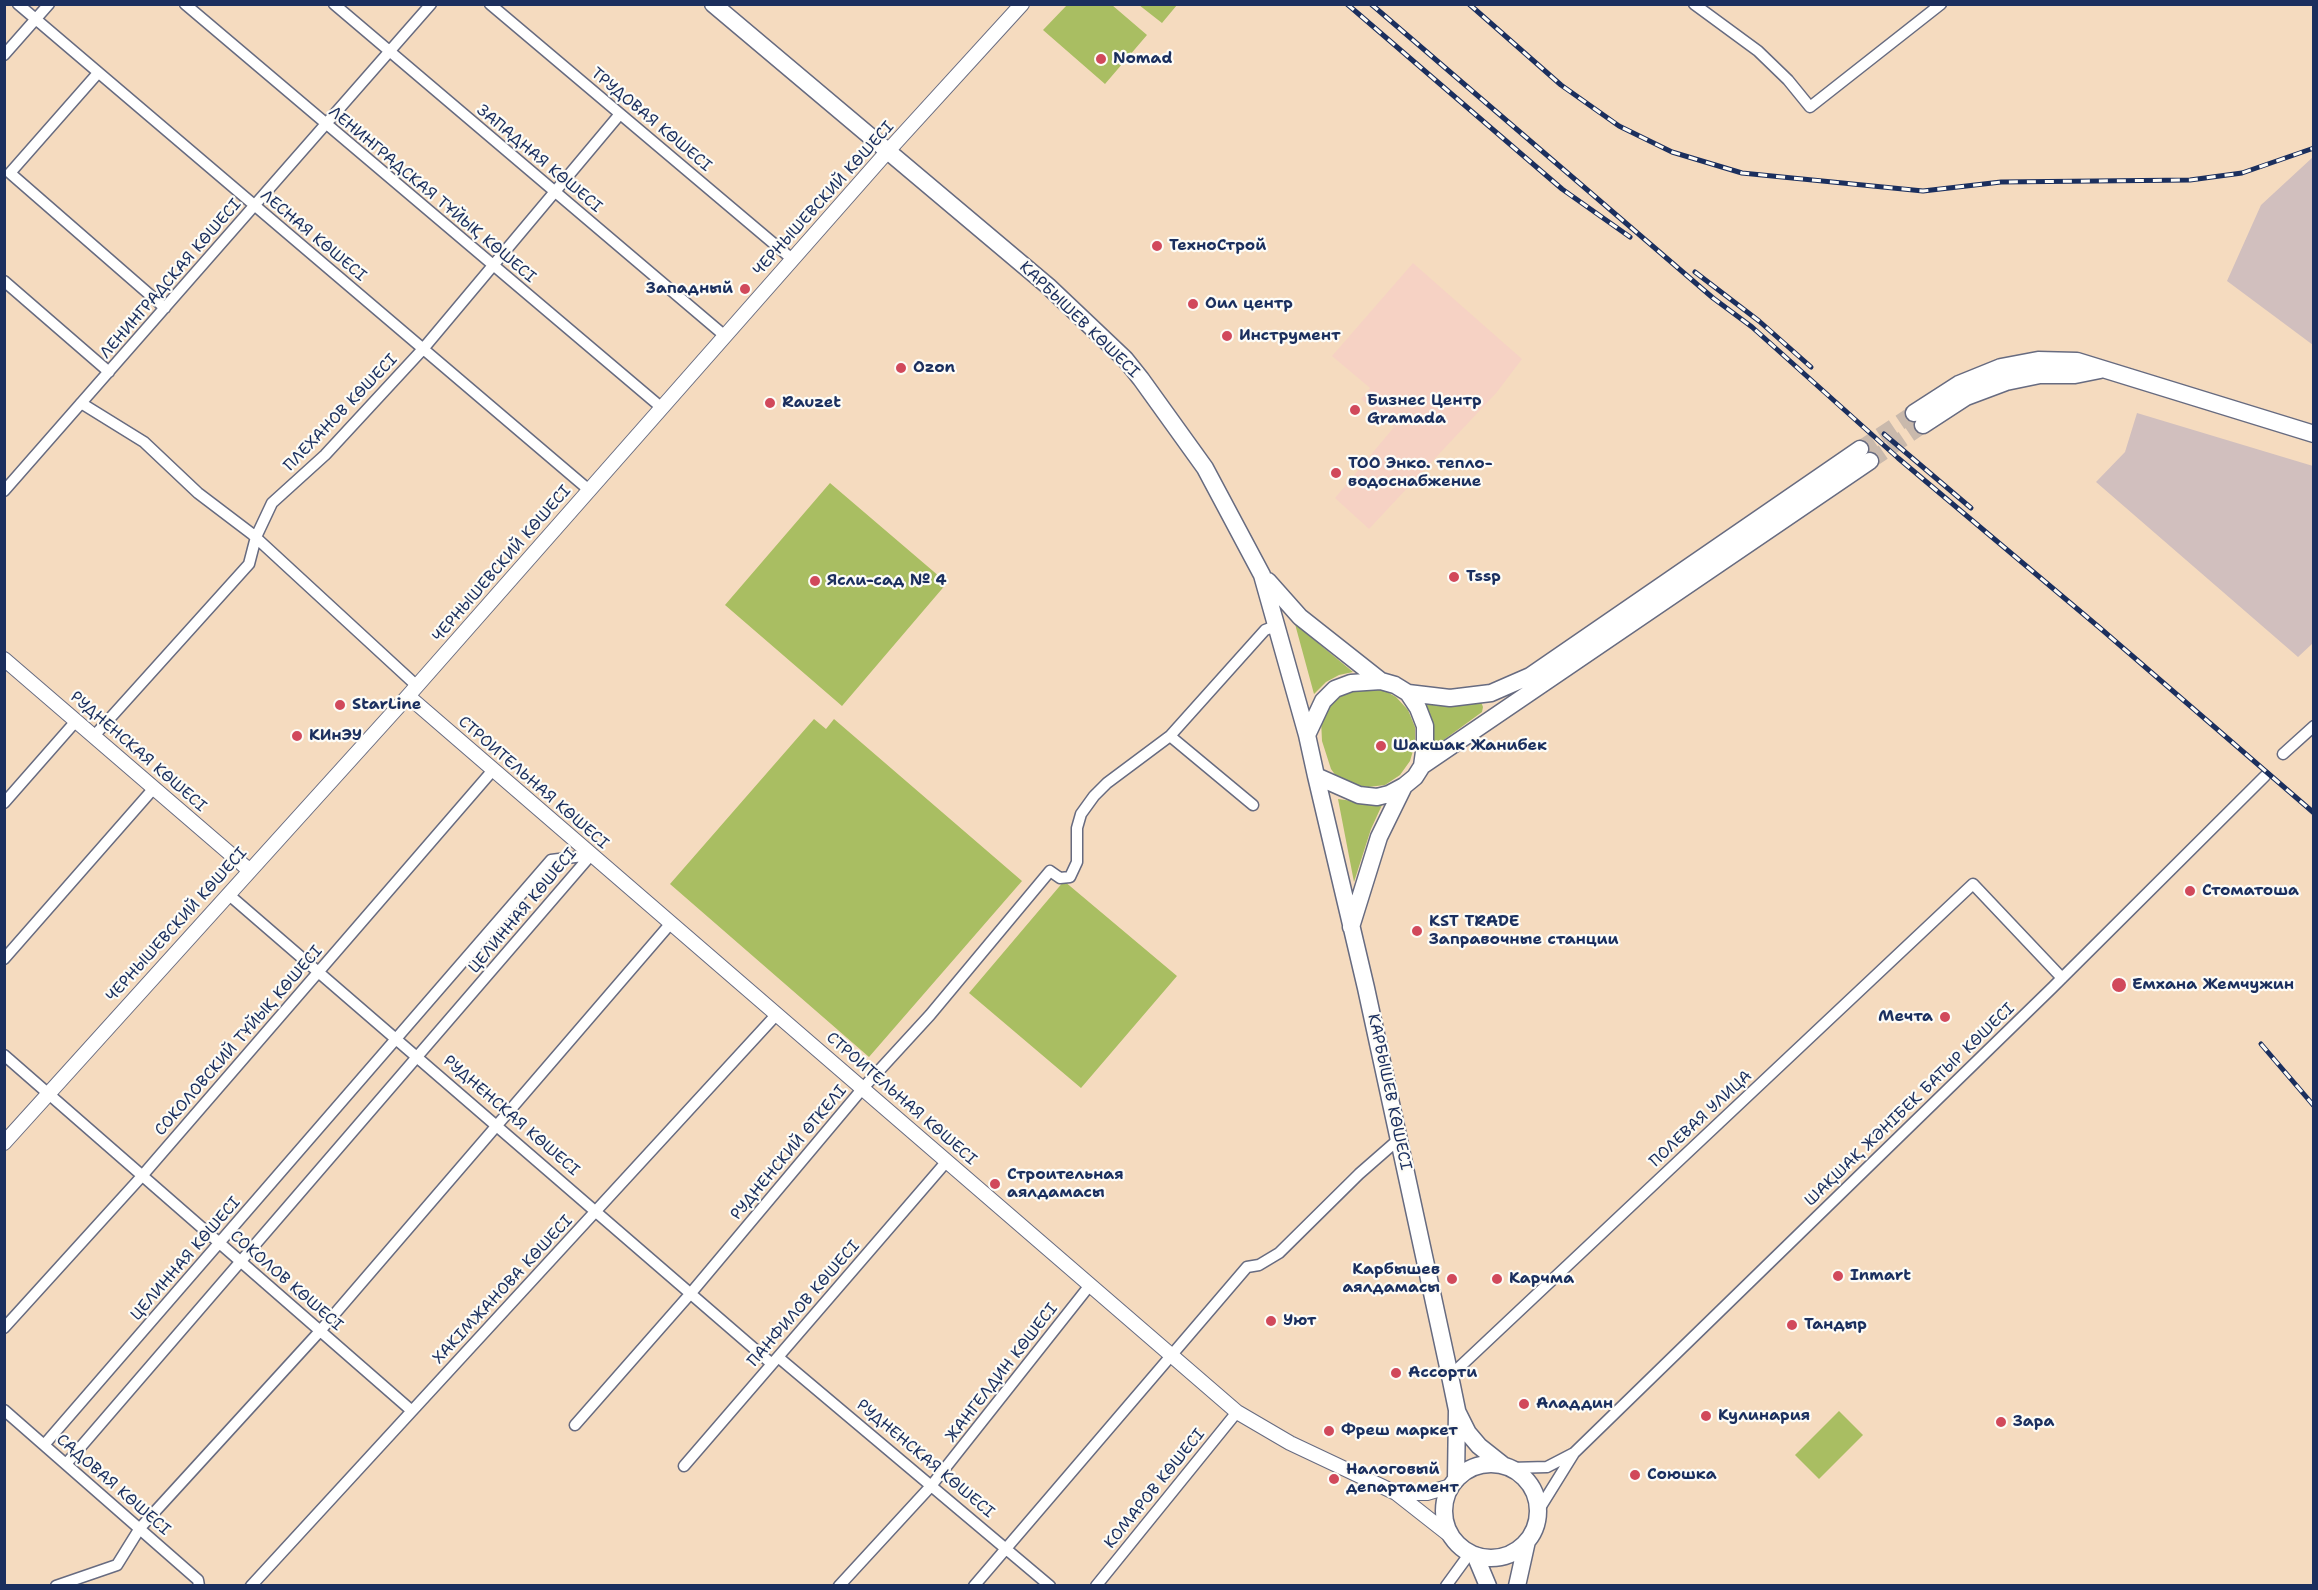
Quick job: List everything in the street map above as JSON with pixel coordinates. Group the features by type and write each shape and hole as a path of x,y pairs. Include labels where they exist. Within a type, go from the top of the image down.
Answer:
{"main road":[{"name":"КАРБЫШЕВ КӨШЕСІ","path":"713,4 1048,286 1125,359 1205,468 1262,575 1278,625 1307,735"},
{"path":"1918,419 1959,384 2001,368 2038,360 2077,361 2313,434"},
{"path":"1408,693 1450,698 1491,693 1530,676 1865,455 1422,766 1415,777 1389,794 1377,797 1359,795 1316,776 1307,735 1323,701 1335,689 1351,682 1381,681 1395,685 1408,693 1418,708 1425,726 1422,766"},
{"path":"1262,575 1300,617 1381,681"},
{"name":"КАРБЫШЕВ КӨШЕСІ","path":"1316,776 1366,987 1457,1410"},
{"path":"1351,928 1379,837 1404,786"},
{"path":"1457,1410 1468,1433 1479,1446 1522,1475 1531,1486 1538,1511 1535,1527 1520,1547 1494,1558 1473,1554"},
{"path":"1454,1483 1457,1410"},
{"path":"1488,1586 1473,1554 1452,1537 1446,1525 1444,1512 1446,1498 1454,1483 1466,1471 1491,1464 1507,1467"},
{"path":"1517,1586 1527,1540"}],"street":[{"name":"ЛЕСНАЯ КӨШЕСІ","path":"18,4 589,490"},
{"path":"4,55 49,4"},
{"name":"ЛЕНИНГРАДСКАЯ ТҰЙЫҚ КӨШЕСІ","path":"184,4 662,408"},
{"name":"ЗАПАДНАЯ КӨШЕСІ","path":"334,4 725,336"},
{"name":"ЛЕНИНГРАДСКАЯ КӨШЕСІ","path":"4,491 431,4"},
{"name":"ТРУДОВАЯ КӨШЕСІ","path":"490,4 792,259"},
{"name":"ЧЕРНЫШЕВСКИЙ КӨШЕСІ","path":"4,1143 412,691 887,152 1022,4"},
{"path":"1694,4 1758,51 1788,80 1810,107 1941,4"},
{"path":"98,73 10,173 165,308"},
{"name":"ПЛЕХАНОВ КӨШЕСІ","path":"94,736 249,564 256,537 272,503 325,455 423,349 620,114"},
{"path":"4,281 109,372"},
{"name":"СТРОИТЕЛЬНАЯ КӨШЕСІ","path":"81,403 144,442 198,493 256,537 493,770 1237,1412 1290,1443 1396,1493"},
{"path":"1252,805 1170,736 1264,630 1278,625"},
{"name":"РУДНЕНСКАЯ КӨШЕСІ","path":"4,659 249,870"},
{"path":"4,803 76,721"},
{"path":"2283,754 2313,726"},
{"name":"РУДНЕНСКИЙ ӨТКЕЛІ","path":"575,1425 691,1293 863,1088 930,1015 1050,871 1060,878 1070,877 1077,862 1077,828 1081,814 1094,796 1107,783 1170,736"},
{"name":"СОКОЛОВСКИЙ ТҰЙЫҚ КӨШЕСІ","path":"4,1328 142,1176 493,770"},
{"name":"ШАҚШАҚ ЖӘНІБЕК БАТЫР КӨШЕСІ","path":"1538,1511 1574,1453 2062,978 2265,776"},
{"path":"4,959 154,788"},
{"name":"ЦЕЛИННАЯ КӨШЕСІ","path":"44,1445 551,860 591,855"},
{"name":"ЦЕЛИННАЯ КӨШЕСІ","path":"66,1464 591,855"},
{"name":"ПОЛЕВАЯ УЛИЦА","path":"1450,1376 1973,884 2062,978"},
{"name":"РУДНЕНСКАЯ КӨШЕСІ","path":"228,894 691,1293 931,1486 1050,1586"},
{"path":"56,1586 117,1565 140,1528 320,1331 498,1127 671,923"},
{"name":"ХАКІМЖАНОВА КӨШЕСІ","path":"251,1586 777,1014"},
{"name":"СОКОЛОВ КӨШЕСІ","path":"4,1056 412,1411"},
{"path":"974,1586 1247,1267 1259,1266 1279,1253 1359,1174 1399,1139"},
{"name":"ПАНФИЛОВ КӨШЕСІ","path":"684,1466 947,1161"},
{"name":"ЖАНГЕЛДИН КӨШЕСІ","path":"838,1586 931,1486 1090,1285"},
{"name":"САДОВАЯ КӨШЕСІ","path":"4,1410 198,1580 199,1586"},
{"name":"КОМАРОВ КӨШЕСІ","path":"1095,1586 1237,1412"},
{"name":"ШАҚШАҚ ЖӘНІБЕК БАТЫР КӨШЕСІ","path":"1507,1467 1547,1467 1574,1453"},
{"path":"1396,1493 1426,1493 1454,1483"},
{"path":"1396,1493 1452,1537"},
{"path":"1446,1586 1473,1554"}],"shaded area":[{"path":"2313,157 2313,345 2227,281 2261,205"},
{"path":"1413,263 1522,359 1497,392 1369,529 1335,498 1394,427 1361,399 1370,388 1332,356"},
{"path":"2137,413 2313,466 2313,643 2298,657 2096,482 2125,452"}],"green space":[{"name":"Nomad","path":"1067,5 1112,5 1147,35 1105,84 1043,30"},
{"name":"Nomad","path":"1139,5 1177,5 1162,23"},
{"path":"830,483 947,583 842,706 725,605"},
{"path":"1295,624 1353,672 1339,675 1326,682 1314,694"},
{"path":"1366,686 1382,689 1396,697 1408,710 1415,727 1415,744 1410,761 1400,775 1385,785 1368,787 1351,785 1336,776 1331,769 1322,741 1321,720 1326,709 1336,697"},
{"path":"1480,699 1482,712 1434,747 1432,722 1425,703"},
{"path":"814,719 826,729 834,719 1022,881 869,1057 670,884"},
{"path":"1338,799 1382,805 1371,829 1354,882"},
{"path":"1064,881 1177,976 1081,1088 969,993"},
{"path":"1839,1411 1863,1435 1819,1479 1795,1455"}],"tunnel":[{"path":"1860,449 1914,413"},
{"path":"1870,461 1923,425"}],"railway":[{"path":"1347,4 1562,189 1630,237"},
{"path":"1371,4 1713,298 1752,327 1898,458 2100,628 2314,813"},
{"path":"1469,4 1561,85 1619,126 1672,152 1742,173 1923,191 2001,182 2190,180 2242,173 2314,148"},
{"path":"1695,272 1759,321 1811,367"},
{"path":"1884,434 1971,508"},
{"path":"2261,1044 2314,1106"}],"place":[{"name":"Nomad","path":"1101,59"},
{"name":"ТехноСтрой","path":"1157,246"},
{"name":"Западный","path":"745,289"},
{"name":"Оил центр","path":"1193,304"},
{"name":"Инструмент","path":"1227,336"},
{"name":"Ozon","path":"901,368"},
{"name":"Rauzet","path":"770,403"},
{"name":"Бизнес Центр Gramada","path":"1355,410"},
{"name":"ТОО Энко. тепло- водоснабжение","path":"1336,473"},
{"name":"Tssp","path":"1454,577"},
{"name":"Ясли-сад № 4","path":"815,581"},
{"name":"StarLine","path":"340,705"},
{"name":"КИнЭУ","path":"297,736"},
{"name":"Шакшак Жанибек","path":"1381,746"},
{"name":"Стоматоша","path":"2190,891"},
{"name":"KST TRADE Заправочные станции","path":"1417,931"},
{"name":"Емхана Жемчужин","path":"2119,985"},
{"name":"Мечта","path":"1945,1017"},
{"name":"Строительная аялдамасы","path":"995,1184"},
{"name":"Inmart","path":"1838,1276"},
{"name":"Карбышев аялдамасы","path":"1452,1279"},
{"name":"Карчма","path":"1497,1279"},
{"name":"Уют","path":"1271,1321"},
{"name":"Тандыр","path":"1792,1325"},
{"name":"Ассорти","path":"1396,1373"},
{"name":"Аладдин","path":"1524,1404"},
{"name":"Кулинария","path":"1706,1416"},
{"name":"Зара","path":"2001,1422"},
{"name":"Фреш маркет","path":"1329,1431"},
{"name":"Союшка","path":"1635,1475"},
{"name":"Налоговый департамент","path":"1334,1479"}]}
